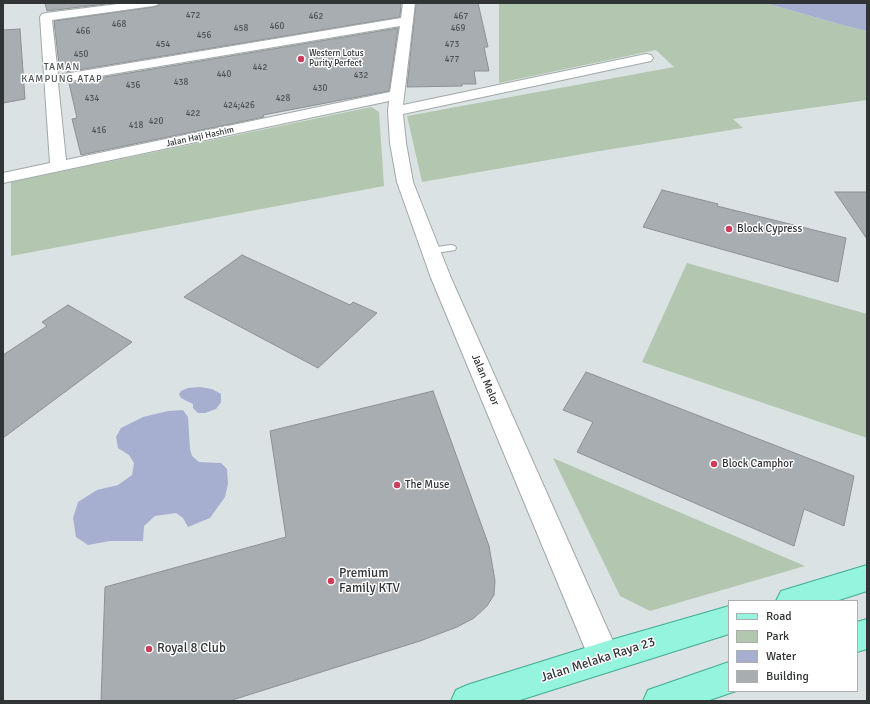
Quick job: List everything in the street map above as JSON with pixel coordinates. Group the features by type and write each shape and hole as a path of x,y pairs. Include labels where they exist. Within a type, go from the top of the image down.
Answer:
{"main road":[{"path":"794,600 867,578"},
{"name":"Jalan Melaka Raya 23","path":"467,701 604,657 728,620"},
{"path":"659,701 728,678"}],"street":[{"path":"58,166 46,17 153,3"},
{"name":"Jalan Melor","path":"409,3 396,103 398,143 406,182 441,250 604,657"},
{"path":"51,80 407,21"},
{"name":"Jalan Haji Hashim","path":"3,178 58,166 646,58"}],"green space":[{"path":"499,3 765,3 867,31 867,100 733,119 743,128 422,182 407,116 674,67 656,50 499,83"},
{"path":"371,107 379,112 384,186 11,256 11,182"},
{"path":"687,263 867,314 867,438 642,362"},
{"path":"553,458 805,566 650,611 620,596"}],"water":[{"path":"765,3 867,3 867,31 846,26"},
{"path":"200,387 212,389 221,394 221,402 216,409 205,413 198,413 193,408 193,404 181,398 179,394 181,391 188,388"},
{"path":"183,410 188,417 190,449 192,456 199,462 221,463 227,469 228,484 225,497 210,518 188,527 183,518 176,513 155,516 144,526 143,541 110,541 88,545 76,537 73,518 78,502 97,490 118,485 132,475 134,463 129,455 118,448 116,437 121,428 143,417 168,411"}],"building":[{"path":"45,3 114,3 47,11"},
{"path":"160,3 401,3 400,17 66,72 64,64 59,65 54,21 153,7 158,6"},
{"path":"416,3 478,3 488,47 484,47 489,71 474,71 476,84 462,84 462,86 407,87"},
{"path":"398,28 389,91 263,115 264,117 81,155 72,119 77,118 69,83"},
{"path":"20,29 25,99 3,103 3,30"},
{"name":"Block Cypress","path":"662,190 718,204 717,206 846,238 838,282 643,227"},
{"path":"835,192 867,192 867,239"},
{"path":"242,255 350,305 353,302 377,313 318,368 184,297"},
{"path":"68,305 132,342 3,438 3,355 47,326 42,322"},
{"name":"Block Camphor","path":"586,372 854,476 844,526 804,509 794,546 577,452 593,422 563,410"},
{"path":"433,391 489,546 495,581 494,595 487,606 474,618 457,627 420,641 229,701 101,701 105,587 286,537 270,431"}],"place":[{"name":"Western Lotus Purity Perfect","path":"301,59"},
{"name":"Block Cypress","path":"729,229"},
{"name":"Block Camphor","path":"714,464"},
{"name":"The Muse","path":"397,485"},
{"name":"Premium Family KTV","path":"331,581"},
{"name":"Royal 8 Club","path":"149,649"}],"district":[{"name":"TAMAN KAMPUNG ATAP","path":"62,72"}]}
